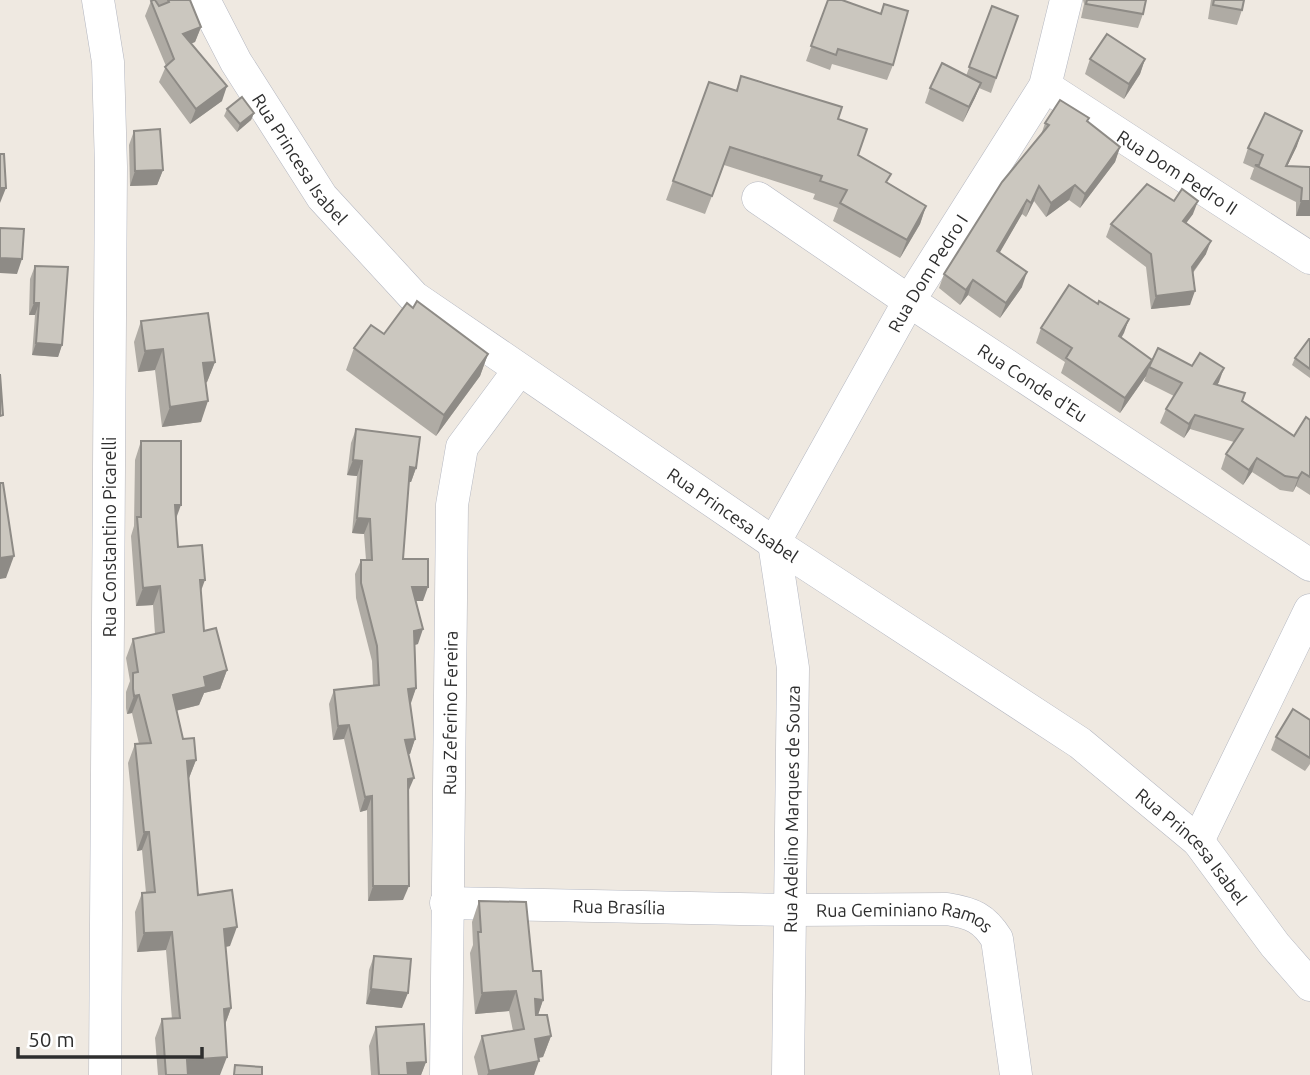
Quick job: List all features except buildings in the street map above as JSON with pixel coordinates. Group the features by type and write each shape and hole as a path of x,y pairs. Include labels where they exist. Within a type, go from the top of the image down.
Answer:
{"street":[{"name":"Rua Constantino Picarelli","path":"98,0 108,62 111,167 105,1075"},
{"name":"Rua Princesa Isabel","path":"204,0 236,62 322,197 414,297 774,543 1080,743 1198,841 1275,945 1310,985"},
{"name":"Rua Dom Pedro I","path":"774,543 909,301 1045,86 1066,0"},
{"name":"Rua Dom Pedro II","path":"1045,86 1310,258"},
{"name":"Rua Conde d'Eu","path":"758,198 909,301 1310,565"},
{"name":"Rua Zeferino Fereira","path":"446,1075 452,505 462,447 519,370"},
{"name":"Rua Adelino Marques de Souza","path":"774,543 793,668 788,1075"},
{"path":"1198,841 1310,610"},
{"name":"Rua Brasília","path":"446,903 792,910"},
{"name":"Rua Geminiano Ramos","path":"792,910 947,909 968,913 986,921 997,939 1016,1075"}]}
